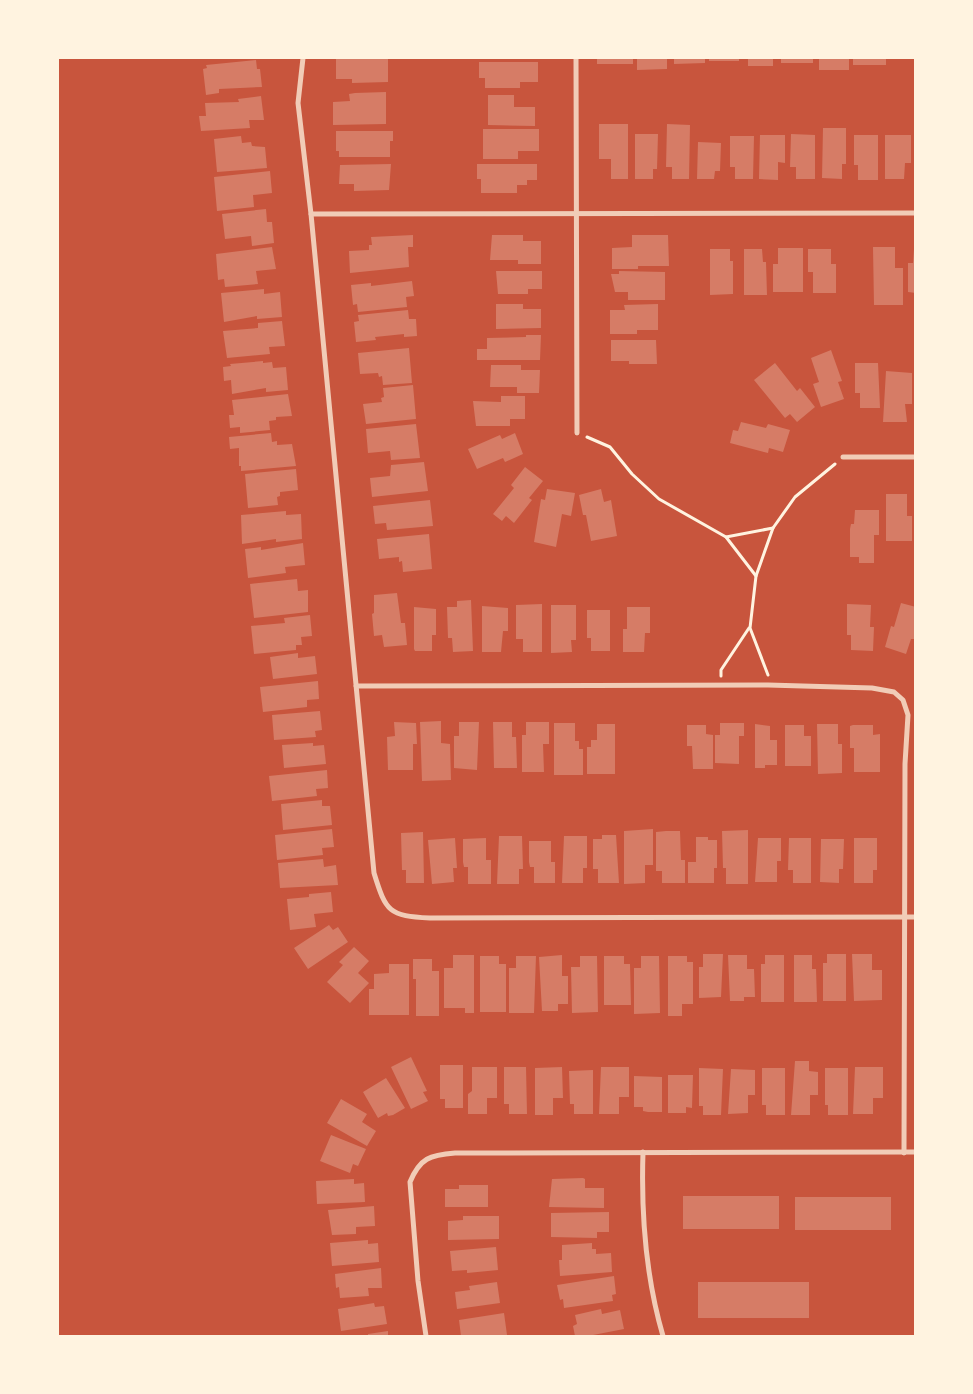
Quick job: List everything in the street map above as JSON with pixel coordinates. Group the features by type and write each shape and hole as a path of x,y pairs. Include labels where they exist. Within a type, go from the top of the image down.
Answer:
{"street":[{"path":"302,58 298,103 311,214 374,873 382,900 393,912 406,917 430,918 916,917"},
{"path":"576,58 577,433"},
{"path":"311,214 575,212 916,213"},
{"path":"843,457 916,457"},
{"path":"356,686 768,685 872,688 894,692 903,700 908,715 904,764 904,1152"},
{"path":"426,1336 418,1281 410,1182 415,1170 422,1162 434,1155 455,1152 916,1152"},
{"path":"643,1152 642,1182 650,1278 662,1336"}],"path":[{"path":"577,433 610,447 632,474 659,499 726,537 756,576"},
{"path":"721,670 750,628 756,576 773,528 795,498 843,457"},
{"path":"726,537 773,528"},
{"path":"750,628 768,670"}],"building":[{"path":"336,58 388,58 388,82 352,83 352,79 336,79"},
{"path":"597,58 633,58 633,64 597,64"},
{"path":"637,58 667,58 667,69 637,70"},
{"path":"674,58 705,58 705,63 674,64"},
{"path":"709,58 739,58 739,61 709,61"},
{"path":"748,58 773,58 773,66 748,66"},
{"path":"781,58 813,58 813,63 781,63"},
{"path":"819,58 849,58 849,70 819,70"},
{"path":"853,58 886,58 886,65 853,65"},
{"path":"256,60 257,69 260,69 262,87 219,89 219,93 206,95 203,69 207,68 206,65"},
{"path":"479,62 538,62 538,82 520,82 520,88 485,88 485,78 479,78"},
{"path":"386,92 386,124 333,125 333,102 350,101 349,94"},
{"path":"488,95 514,95 514,107 535,107 535,126 488,125"},
{"path":"261,96 264,120 249,120 250,128 201,131 199,116 206,116 205,103 239,102 238,99"},
{"path":"599,124 628,124 628,179 611,179 611,159 599,159"},
{"path":"667,124 690,125 689,179 672,179 672,167 666,167"},
{"path":"823,128 846,128 846,164 842,164 842,179 822,178"},
{"path":"483,129 539,129 539,151 518,151 518,159 483,159"},
{"path":"336,131 393,131 393,141 390,141 390,157 339,157 339,151 336,151"},
{"path":"635,134 658,134 657,169 653,169 653,179 635,179"},
{"path":"791,134 815,135 815,179 796,179 796,167 790,167"},
{"path":"760,135 785,135 785,163 778,162 778,180 759,179"},
{"path":"854,135 878,135 878,180 858,180 858,165 854,165"},
{"path":"885,135 911,135 911,163 905,163 904,179 885,179"},
{"path":"241,136 242,143 251,142 252,146 265,147 267,168 217,172 214,139"},
{"path":"730,136 754,136 753,179 735,179 735,167 730,167"},
{"path":"698,142 721,143 720,171 715,171 714,179 697,179"},
{"path":"391,164 389,190 354,191 354,184 339,184 340,165"},
{"path":"477,164 537,164 537,180 527,180 527,185 517,185 517,193 481,193 481,179 477,179"},
{"path":"270,171 272,193 253,195 254,207 217,211 214,177"},
{"path":"266,209 267,222 272,222 274,243 252,246 251,236 225,239 222,214"},
{"path":"413,235 413,247 408,247 409,267 350,273 349,251 369,250 369,245 372,245 371,237"},
{"path":"492,235 523,235 523,241 541,241 541,264 518,264 518,260 490,260"},
{"path":"632,235 668,235 669,266 638,266 638,269 612,269 612,248 632,247"},
{"path":"272,247 276,269 256,271 258,284 225,287 224,279 218,280 216,254"},
{"path":"873,247 895,247 895,268 903,268 903,305 874,305"},
{"path":"778,248 803,248 803,292 773,292 773,264 778,264"},
{"path":"710,249 730,249 730,261 733,261 733,294 710,295"},
{"path":"744,249 762,249 763,262 766,262 767,295 744,295"},
{"path":"808,249 831,249 831,264 836,264 836,293 813,293 813,272 808,272"},
{"path":"914,249 916,249 916,293 908,292 908,263 913,263"},
{"path":"496,271 542,271 542,289 528,289 528,294 498,294"},
{"path":"619,271 665,272 665,300 628,300 628,292 615,292 611,274 619,274"},
{"path":"412,281 414,296 406,297 407,307 358,312 357,304 353,305 351,285 371,283 371,286"},
{"path":"264,289 264,294 280,292 282,317 257,319 257,316 224,322 221,293"},
{"path":"496,304 523,304 523,309 541,309 541,328 496,329"},
{"path":"658,304 658,330 637,330 637,334 610,334 610,310 625,310 624,305"},
{"path":"408,310 409,319 416,319 417,336 404,337 404,334 375,337 376,340 356,342 354,322 359,321 358,315"},
{"path":"282,321 285,346 269,347 270,354 227,358 223,331 258,328 258,323"},
{"path":"526,335 541,335 540,360 477,360 477,349 487,349 487,338 526,337"},
{"path":"611,340 656,340 657,364 629,364 629,361 611,361"},
{"path":"409,348 412,383 383,385 382,376 379,377 378,373 360,374 358,353"},
{"path":"831,350 842,381 838,382 844,399 821,407 813,384 819,382 811,358"},
{"path":"263,361 263,363 272,362 273,368 286,367 288,390 266,392 266,388 232,394 231,380 224,381 223,367 231,366 230,364"},
{"path":"775,363 797,391 800,388 815,407 797,422 790,414 785,418 754,380"},
{"path":"855,363 878,363 880,408 860,408 860,393 855,393"},
{"path":"491,365 521,365 521,370 540,370 539,393 517,393 517,387 490,387"},
{"path":"886,371 912,373 912,404 905,404 907,422 883,422"},
{"path":"413,385 416,419 366,424 363,404 382,402 381,398 384,397 383,388"},
{"path":"288,394 292,416 276,417 276,420 269,421 270,430 240,433 240,427 230,428 229,415 234,415 232,400"},
{"path":"501,396 525,396 525,419 510,419 510,426 476,426 473,401 501,402"},
{"path":"741,422 766,428 768,424 790,430 783,452 769,448 768,453 730,443 733,430 738,431"},
{"path":"416,424 420,458 391,460 390,451 368,453 366,429"},
{"path":"271,433 272,442 277,441 277,445 292,444 296,466 241,471 241,466 239,466 239,448 230,449 229,437"},
{"path":"515,433 523,454 505,462 503,458 477,469 468,449 500,435 502,439"},
{"path":"424,462 428,491 372,497 370,478 390,476 391,465"},
{"path":"525,467 543,481 529,498 532,500 514,523 506,516 502,521 493,514 514,488 511,485"},
{"path":"296,469 298,490 280,492 280,496 277,497 278,505 248,508 245,474"},
{"path":"547,489 575,493 571,516 562,514 556,547 534,542 541,499 545,500"},
{"path":"601,489 604,502 611,500 617,536 591,541 586,515 583,515 579,495"},
{"path":"886,494 907,494 907,516 912,516 912,541 886,541"},
{"path":"430,500 433,526 387,530 386,523 375,524 373,506"},
{"path":"855,510 879,510 879,535 874,535 874,563 859,563 859,557 850,557 850,529 851,524 854,524"},
{"path":"286,511 286,515 301,514 302,539 276,542 276,539 242,544 241,515"},
{"path":"429,534 432,569 403,572 402,561 399,562 399,557 379,559 377,539"},
{"path":"303,543 305,565 285,567 286,573 248,578 245,549 261,547 261,550"},
{"path":"297,579 298,591 308,590 308,612 254,618 250,584"},
{"path":"397,593 401,623 405,623 407,645 384,647 382,635 374,636 372,614 374,613 374,595"},
{"path":"471,600 473,651 453,652 452,638 448,638 447,607 457,607 457,601"},
{"path":"901,603 916,607 916,637 911,639 906,654 885,647 891,626 894,627"},
{"path":"542,604 542,652 523,652 523,639 516,639 516,605"},
{"path":"847,604 871,605 870,627 874,627 873,651 851,650 851,635 847,635"},
{"path":"551,605 576,605 576,640 571,640 572,652 551,653"},
{"path":"482,606 508,608 508,631 503,631 501,652 482,652"},
{"path":"414,607 436,609 436,635 432,635 432,651 415,651 414,649"},
{"path":"627,607 650,607 650,633 645,633 644,652 623,652 623,629 627,629"},
{"path":"587,610 610,610 610,651 591,651 591,638 587,638"},
{"path":"310,615 312,636 301,637 302,645 296,645 296,650 254,654 251,626 285,623 284,618"},
{"path":"298,653 298,658 315,656 317,674 273,679 270,657"},
{"path":"318,681 319,699 307,700 307,707 263,712 260,687"},
{"path":"320,711 322,730 315,731 316,737 274,740 272,715"},
{"path":"441,721 441,743 450,744 451,780 422,781 420,722"},
{"path":"394,722 416,723 417,744 413,744 413,770 388,770 387,737 395,736"},
{"path":"459,722 479,722 477,770 454,768 454,736 459,736"},
{"path":"493,722 512,722 512,737 516,737 517,768 494,768"},
{"path":"526,722 549,722 549,744 543,744 544,772 522,772 522,735 526,735"},
{"path":"554,723 575,723 575,741 579,741 579,749 583,749 583,775 554,775"},
{"path":"720,723 744,723 744,736 739,736 739,764 715,763 715,735 720,735"},
{"path":"597,724 615,724 615,774 587,774 587,747 591,747 591,740 597,740"},
{"path":"755,724 770,726 770,740 777,740 777,765 765,765 765,768 755,768"},
{"path":"817,724 838,724 838,744 842,744 842,773 818,774"},
{"path":"687,725 706,725 706,734 713,735 713,769 693,769 692,746 687,746"},
{"path":"785,725 804,725 804,736 811,736 811,766 785,766"},
{"path":"873,725 873,735 880,734 880,772 854,772 854,748 850,748 850,726"},
{"path":"313,743 313,746 324,745 326,764 284,768 282,745"},
{"path":"327,770 328,788 316,789 317,796 272,801 269,776"},
{"path":"322,800 322,806 330,806 332,825 283,830 281,804"},
{"path":"332,829 334,847 322,848 323,855 277,860 275,835"},
{"path":"653,829 653,865 645,865 645,883 624,884 624,831"},
{"path":"748,830 748,884 726,884 726,868 723,868 722,831"},
{"path":"680,831 681,860 685,860 685,883 662,883 662,871 656,871 656,832"},
{"path":"423,832 424,883 406,883 406,870 402,870 401,833"},
{"path":"602,835 616,835 619,883 598,883 598,869 593,869 593,839 602,839"},
{"path":"499,836 522,836 523,869 519,869 519,884 497,884"},
{"path":"564,836 587,836 587,868 583,868 583,883 562,883"},
{"path":"696,837 708,837 708,840 717,840 717,868 714,868 714,883 688,883 688,862 696,862"},
{"path":"455,838 457,868 453,868 454,882 432,884 428,840"},
{"path":"486,838 486,860 491,860 491,884 468,884 468,867 464,867 463,862 463,839"},
{"path":"758,838 781,838 781,861 777,861 777,882 755,882"},
{"path":"789,838 811,838 811,883 793,883 793,870 788,870"},
{"path":"854,838 877,838 877,870 873,870 873,883 854,883"},
{"path":"821,839 844,839 843,869 839,869 839,883 820,882"},
{"path":"529,841 551,841 551,862 555,862 555,883 534,883 534,867 530,867 529,862"},
{"path":"323,859 324,867 336,865 338,885 280,888 278,863"},
{"path":"331,892 333,912 314,914 316,927 290,930 287,899"},
{"path":"329,925 333,930 338,927 348,942 308,969 294,948"},
{"path":"354,947 369,961 358,973 369,983 350,1003 327,982 343,965 339,962"},
{"path":"703,954 723,954 721,997 699,998 699,967 703,967"},
{"path":"827,954 846,954 846,1001 823,1001 823,963 827,963"},
{"path":"852,954 872,954 872,970 882,970 882,1000 854,1001"},
{"path":"453,955 474,955 474,1013 465,1013 465,1008 444,1008 444,968 453,968"},
{"path":"562,955 562,976 568,976 568,1004 558,1004 558,1011 542,1011 539,957"},
{"path":"728,955 747,955 747,969 754,969 755,997 744,997 744,1001 730,1001"},
{"path":"765,955 784,955 784,1002 761,1002 761,964 765,964"},
{"path":"794,955 812,955 812,969 816,969 817,1002 794,1002"},
{"path":"480,956 499,956 499,964 506,964 506,1012 480,1012"},
{"path":"516,956 536,956 534,1013 509,1013 509,968 516,968"},
{"path":"580,956 597,956 598,1012 572,1013 571,967 580,967"},
{"path":"604,956 624,956 624,964 630,964 631,1005 604,1005"},
{"path":"641,956 659,956 660,1013 634,1014 634,968 641,968"},
{"path":"668,956 687,956 687,962 693,962 693,1004 682,1004 682,1016 668,1016"},
{"path":"413,959 432,959 432,971 439,971 439,1016 416,1016 416,979 413,979"},
{"path":"389,964 409,964 409,1015 369,1015 369,989 374,989 374,974 389,973"},
{"path":"411,1057 427,1091 423,1092 428,1101 411,1109 391,1067"},
{"path":"795,1061 809,1061 809,1071 818,1072 818,1095 810,1095 810,1115 791,1115"},
{"path":"440,1065 463,1065 463,1108 445,1108 445,1099 440,1099"},
{"path":"472,1067 497,1067 497,1098 487,1098 487,1114 468,1114 468,1094 472,1091"},
{"path":"504,1067 526,1067 527,1114 509,1114 509,1104 504,1104"},
{"path":"562,1067 563,1098 553,1098 553,1115 535,1115 535,1068"},
{"path":"601,1067 629,1067 629,1097 619,1097 619,1114 599,1114"},
{"path":"855,1067 883,1067 883,1098 873,1098 873,1114 853,1114"},
{"path":"699,1068 723,1069 721,1115 703,1115 703,1106 699,1106"},
{"path":"762,1068 785,1068 785,1115 766,1115 766,1105 762,1105"},
{"path":"825,1068 848,1068 848,1115 828,1115 828,1105 825,1105"},
{"path":"731,1069 755,1070 755,1095 748,1095 748,1113 728,1114"},
{"path":"593,1070 593,1114 574,1114 574,1104 570,1104 569,1071"},
{"path":"668,1075 693,1075 692,1108 686,1107 686,1113 668,1113"},
{"path":"634,1076 662,1077 662,1112 648,1112 643,1111 643,1107 634,1107"},
{"path":"386,1078 405,1108 393,1115 388,1116 387,1113 378,1118 363,1092"},
{"path":"341,1099 367,1114 362,1122 376,1131 367,1146 327,1123"},
{"path":"331,1135 366,1149 358,1166 353,1164 350,1173 320,1161"},
{"path":"354,1179 354,1184 364,1183 365,1202 317,1204 316,1181"},
{"path":"552,1179 585,1179 585,1188 604,1188 604,1208 549,1207"},
{"path":"459,1185 488,1185 488,1207 445,1207 445,1189 459,1189"},
{"path":"683,1196 779,1196 779,1229 683,1229"},
{"path":"795,1197 891,1197 891,1230 795,1230"},
{"path":"374,1206 375,1226 356,1227 356,1234 332,1235 328,1210"},
{"path":"609,1212 609,1232 597,1232 597,1238 551,1237 551,1213"},
{"path":"463,1216 499,1216 499,1239 448,1240 448,1221 463,1220"},
{"path":"368,1240 368,1244 378,1243 379,1262 332,1266 330,1243"},
{"path":"592,1243 592,1249 596,1249 596,1254 611,1253 612,1272 560,1276 559,1260 562,1260 562,1245"},
{"path":"496,1247 498,1270 467,1273 467,1270 452,1271 450,1251"},
{"path":"381,1268 382,1288 368,1288 369,1296 340,1298 339,1287 336,1288 335,1274"},
{"path":"614,1276 616,1294 612,1295 613,1301 564,1308 563,1299 560,1300 557,1285"},
{"path":"497,1282 500,1303 457,1309 455,1292 470,1290 469,1286"},
{"path":"698,1282 809,1282 809,1318 698,1318"},
{"path":"374,1303 375,1307 384,1306 387,1324 341,1331 338,1309"},
{"path":"601,1309 602,1314 620,1310 624,1329 588,1336 575,1336 573,1326 577,1324 575,1315"},
{"path":"504,1313 507,1335 461,1336 459,1320"},
{"path":"388,1331 388,1336 368,1336 368,1334"}]}
